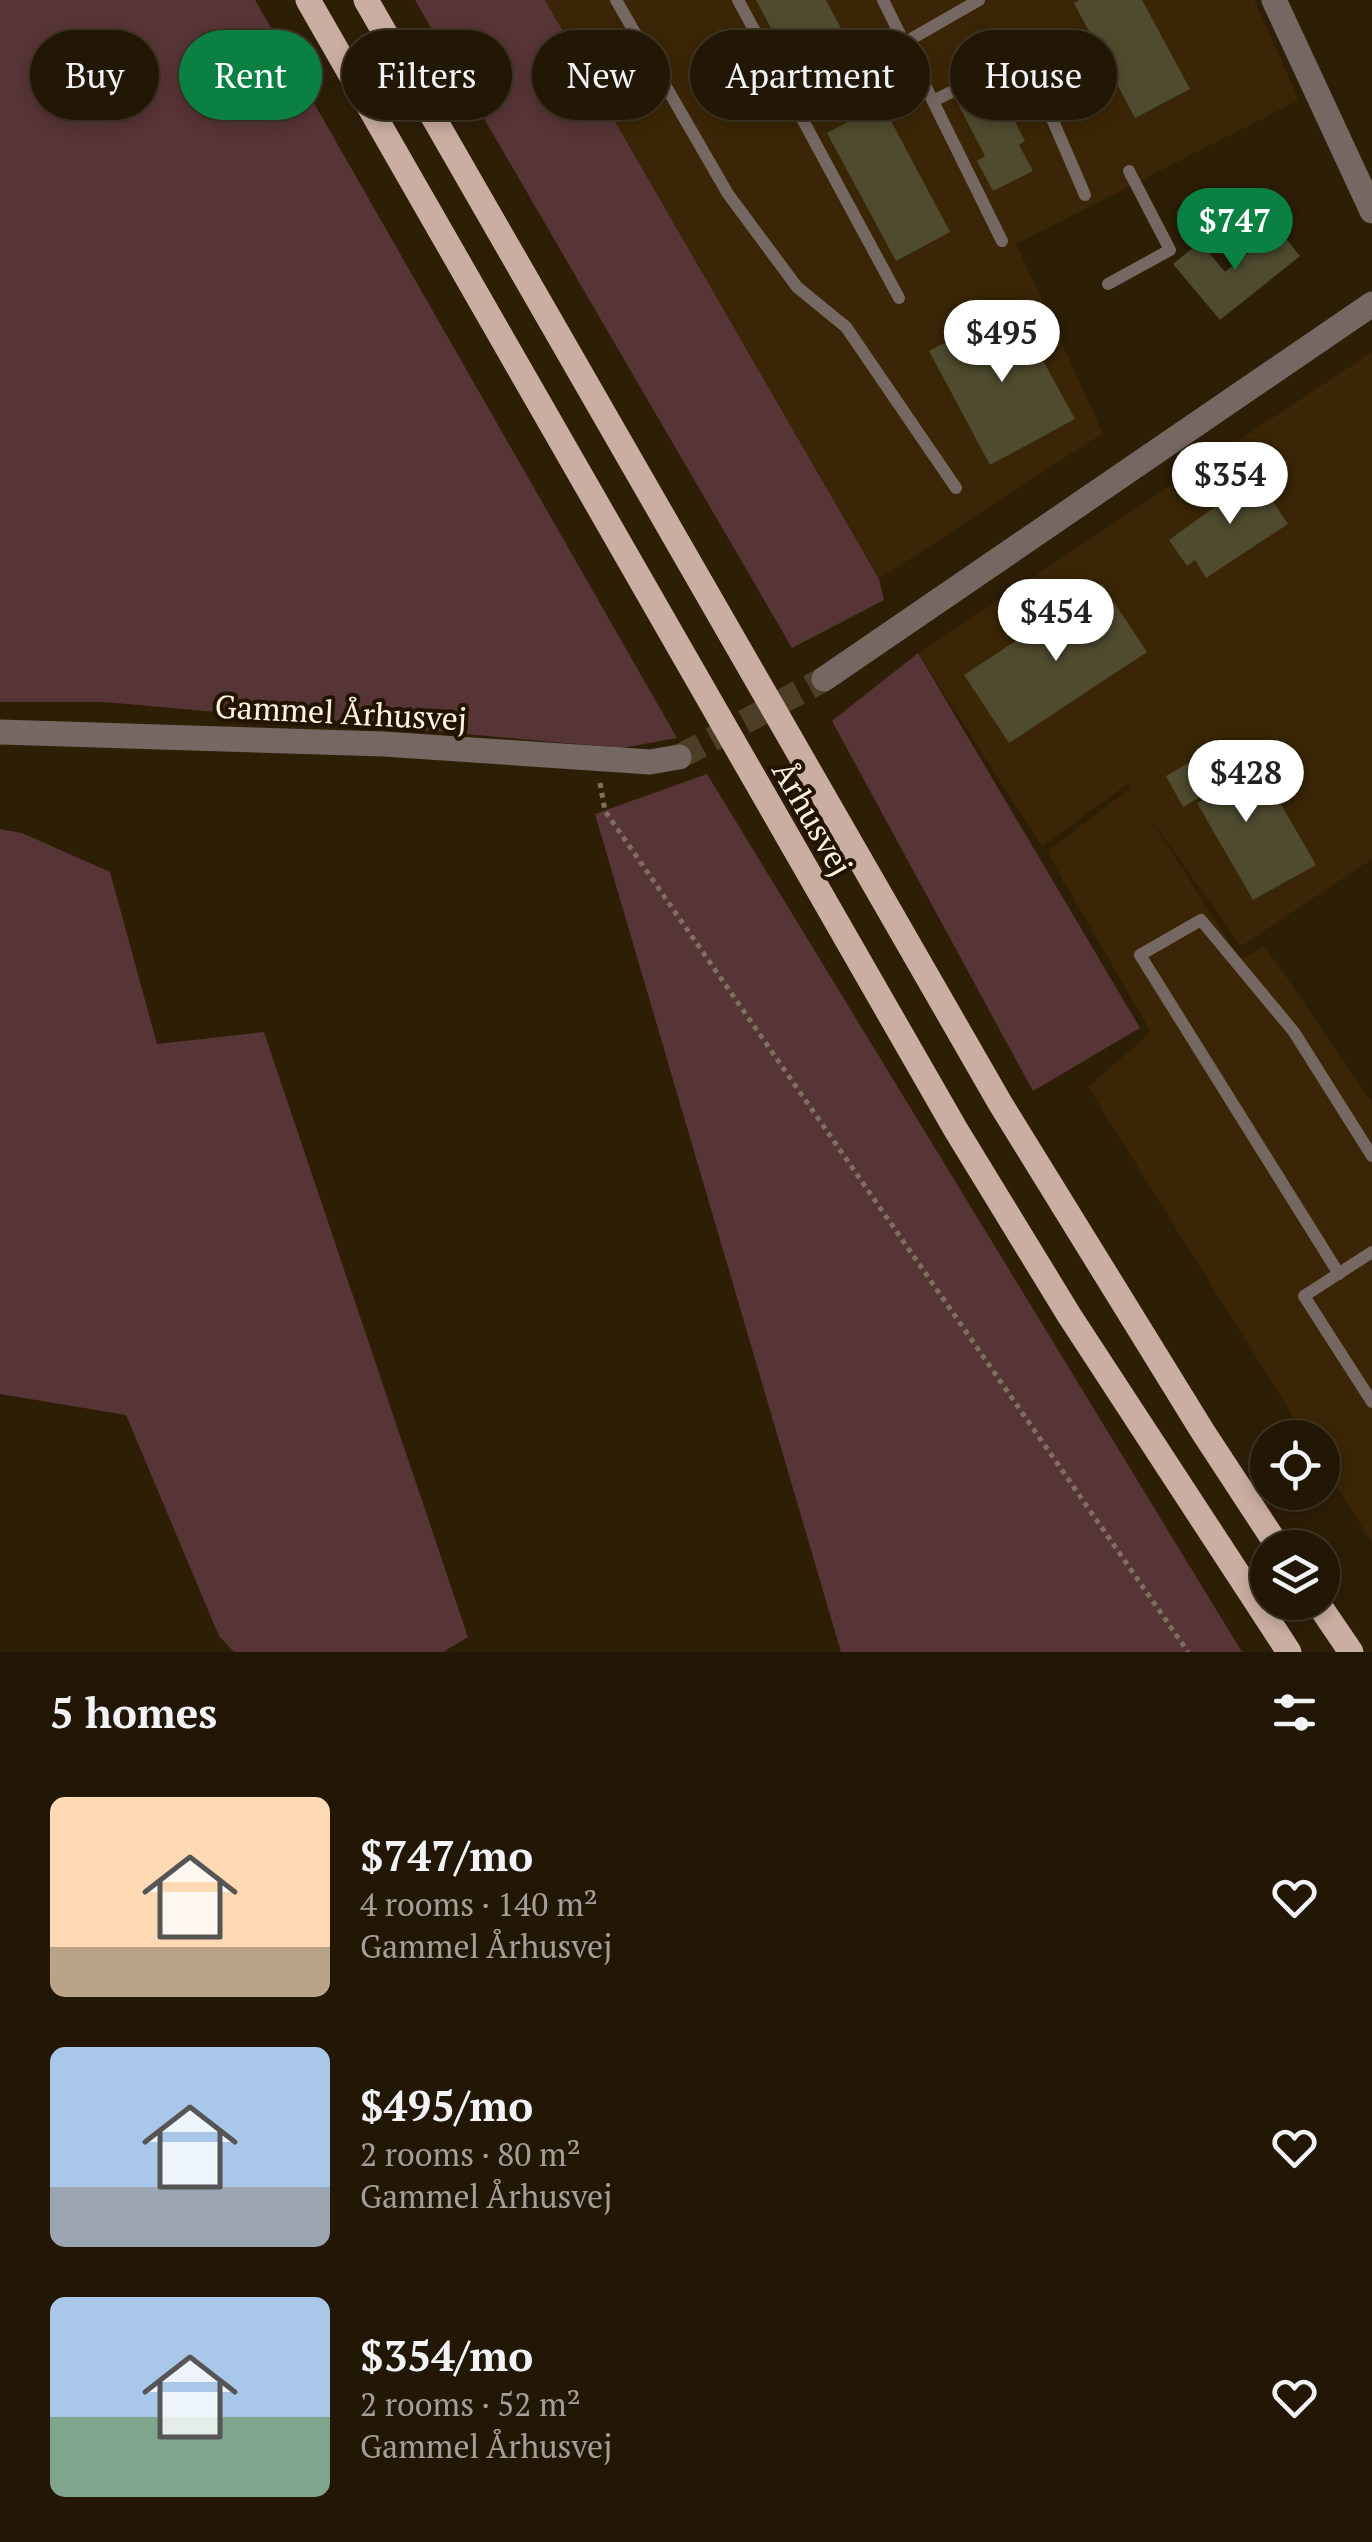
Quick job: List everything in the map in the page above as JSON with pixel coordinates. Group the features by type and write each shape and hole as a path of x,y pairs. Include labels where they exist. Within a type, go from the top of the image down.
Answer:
{"main road":[{"name":"Århusvej","path":"308,0 956,1130 1068,1315 1289,1652"},
{"name":"Århusvej","path":"366,0 1000,1103 1202,1432 1267,1530"},
{"path":"1330,1620 1352,1652"}],"street":[{"path":"1274,0 1372,211"},
{"path":"824,678 1372,304"},
{"name":"Gammel Århusvej","path":"0,732 384,744 650,762 679,757"}],"lane":[{"path":"616,0 728,194 797,287 846,326 956,488"},
{"path":"738,0 898,298"},
{"path":"883,0 898,30"},
{"path":"927,30 980,0"},
{"path":"933,100 1025,56 1085,196"},
{"path":"930,94 1002,241"},
{"path":"1108,284 1170,250 1129,171"},
{"path":"1338,1274 1140,955 1201,920 1294,1032 1372,1156"},
{"path":"1372,1252 1304,1296 1372,1402"}],"path":[{"path":"594,758 606,811 1188,1652"}],"shaded area":[{"path":"0,0 255,0 272,30 179,30 179,120 322,117 677,738 622,748 104,702 0,702"},
{"path":"415,0 545,0 562,30 532,30 532,120 614,120 879,579 884,600 792,648 485,120 512,120 512,30 432,30"},
{"path":"545,0 1254,0 1299,100 1016,244 1103,433 879,579 614,120 670,120 670,30 562,30"},
{"path":"1372,352 1372,859 1241,946 1144,809 1240,959 1265,946 1372,1103 1372,1543 1340,1491 1340,1420 1295,1420 1088,1087 1151,1032 1047,852 1131,787 1127,784 1042,847 918,653"},
{"path":"918,653 1140,1028 1033,1091 832,721"},
{"path":"707,774 1242,1652 841,1652 595,814"},
{"path":"0,829 22,833 110,872 157,1044 264,1032 468,1637 443,1652 234,1652 219,1636 126,1415 0,1394"}],"building":[{"path":"756,0 826,0 842,30 772,30"},
{"path":"1142,0 1190,89 1135,118 1117,84 1117,30 1088,30 1074,3"},
{"path":"852,120 890,120 950,232 896,261 827,133"},
{"path":"966,120 1014,120 1025,141 1019,145 1033,171 993,191 977,161 985,156"},
{"path":"1204,190 1218,208 1190,231 1176,212"},
{"path":"1278,229 1300,256 1220,320 1173,264 1200,242 1225,272"},
{"path":"1013,306 1075,419 990,465 929,351"},
{"path":"1239,476 1246,486 1257,478 1288,524 1206,578 1195,560 1187,566 1169,540 1222,502 1215,492"},
{"path":"1102,584 1147,652 1009,743 964,675"},
{"path":"1204,754 1224,789 1260,768 1316,865 1253,900 1197,803 1211,795 1209,792 1183,807 1166,776"}],"tunnel":[{"path":"679,757 824,679"}]}
